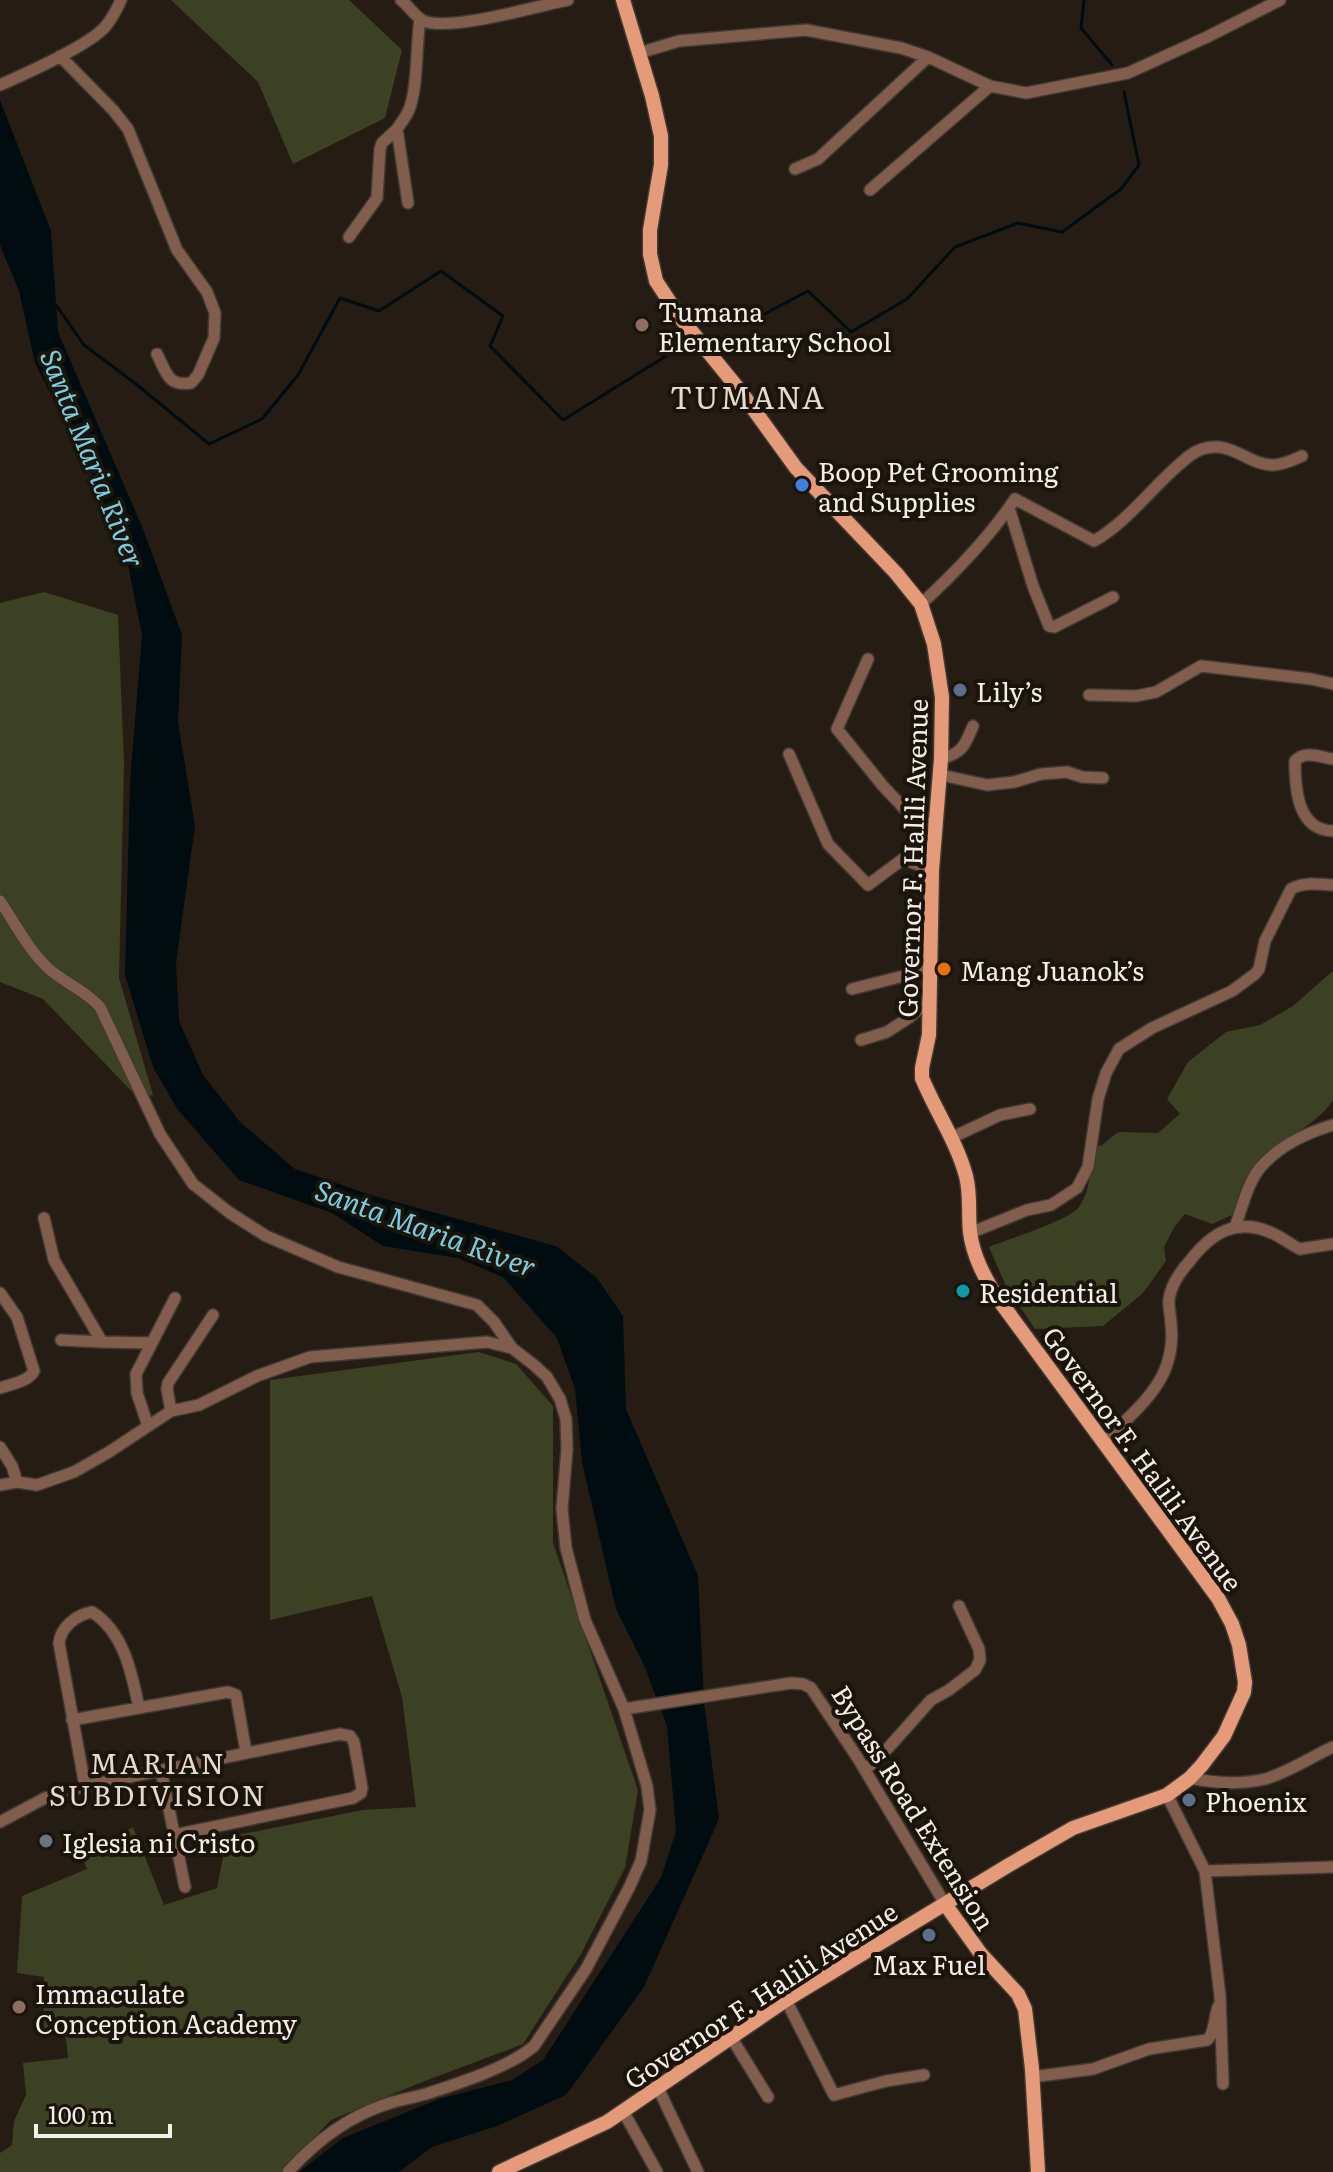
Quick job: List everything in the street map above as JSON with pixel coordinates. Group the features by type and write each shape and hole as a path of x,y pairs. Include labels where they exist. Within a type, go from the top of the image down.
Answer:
{"main road":[{"name":"Governor F. Halili Avenue","path":"499,2172 607,2122 786,2000 1073,1828 1167,1795 1190,1778 1224,1736 1244,1692 1245,1682 1239,1645 1218,1598 996,1296 977,1261 970,1233 970,1197 966,1177 953,1137 922,1078 929,1035 932,870 941,775 942,697 934,644 921,604 896,573 796,468 741,392 679,316 656,281 650,254 650,230 661,165 661,136 623,0"},
{"name":"Bypass Road Extension","path":"945,1904 981,1954 1018,1994 1025,2009 1038,2172"}],"street":[{"path":"5,82 60,56 98,33 108,25 121,0"},
{"path":"401,0 420,19 433,24 456,24 568,0"},
{"path":"639,53 679,41 806,30 901,48 990,86 1026,93 1128,73 1280,0"},
{"path":"349,237 377,198 382,143 397,129 409,110 414,91 420,19"},
{"path":"60,56 128,129 177,250 207,292 215,313 214,338 198,375 191,383 179,385 173,382 157,354"},
{"path":"795,169 818,159 928,57"},
{"path":"870,190 990,86"},
{"path":"397,129 408,203"},
{"path":"1012,504 1094,541 1114,528 1155,486 1199,450 1221,448 1271,465 1302,456"},
{"path":"921,604 963,564 1012,504"},
{"path":"1012,504 1033,586 1049,626 1068,621 1113,597"},
{"path":"868,659 837,729 916,821 935,824"},
{"path":"1089,695 1136,696 1156,692 1201,666 1333,684"},
{"path":"941,759 956,755 967,742 973,726"},
{"path":"789,754 828,844 868,885 903,859 932,870"},
{"path":"1333,759 1308,755 1297,757 1295,761 1297,802 1313,825 1333,831"},
{"path":"941,775 987,785 1067,772 1082,777 1103,778"},
{"path":"970,1233 1027,1210 1051,1205 1077,1188 1088,1167 1098,1099 1106,1073 1119,1049 1152,1028 1232,991 1255,974 1265,941 1291,889 1307,884 1333,885"},
{"path":"0,901 48,968 100,1007 160,1134 193,1184 266,1236 338,1267 477,1305 494,1322 512,1348 547,1377 560,1399 566,1419 562,1509 566,1548 585,1620 624,1709 647,1786 650,1810 641,1861 586,1969 534,2046 523,2055 426,2094 383,2105 360,2115 321,2140 288,2172"},
{"path":"852,989 931,969"},
{"path":"861,1040 887,1032 929,1000"},
{"path":"953,1137 1000,1115 1030,1109"},
{"path":"1235,1227 1259,1170 1281,1149 1307,1133 1333,1125"},
{"path":"44,1218 54,1260 102,1342"},
{"path":"1104,1442 1163,1374 1172,1348 1168,1302 1172,1288 1183,1269 1215,1234 1235,1227 1257,1228 1300,1249 1333,1244"},
{"path":"0,1293 17,1317 34,1371 27,1379 0,1388"},
{"path":"148,1426 137,1393 136,1374 175,1298"},
{"path":"171,1411 168,1383 213,1315"},
{"path":"61,1340 152,1343"},
{"path":"0,1485 17,1482 37,1485 74,1472 171,1411 199,1405 257,1376 310,1357 455,1343 487,1342 512,1348"},
{"path":"0,1447 12,1466 17,1482"},
{"path":"865,1770 931,1700 975,1670 980,1660 979,1649 959,1606"},
{"path":"85,1786 59,1643 63,1629 81,1615 92,1612 99,1617 119,1642 130,1664 139,1708"},
{"name":"Bypass Road Extension","path":"624,1709 791,1683 811,1688 865,1770 945,1904"},
{"path":"72,1720 233,1692 246,1752"},
{"path":"0,1822 45,1798 85,1786 346,1734 354,1742 362,1788 361,1793 353,1798 174,1835"},
{"path":"1190,1778 1239,1783 1267,1779 1333,1747"},
{"path":"161,1770 185,1887"},
{"path":"1167,1795 1205,1871 1220,2002 1223,2084"},
{"path":"1205,1871 1333,1867"},
{"path":"786,2000 834,2095 924,2075"},
{"path":"1032,2077 1093,2069 1149,2049 1207,2040 1212,2035 1220,2002"},
{"path":"731,2037 768,2097"},
{"path":"658,2088 698,2172"},
{"path":"623,2111 657,2172"}],"green space":[{"path":"171,0 349,0 402,50 385,118 293,164 258,82"},
{"path":"44,592 118,615 124,764 119,978 153,1095 138,1098 43,999 0,982 0,603"},
{"path":"1333,971 1333,1100 1325,1110 1257,1163 1243,1183 1232,1215 1212,1224 1185,1214 1164,1247 1166,1261 1143,1293 1103,1326 1035,1329 1006,1286 989,1247 1051,1224 1073,1212 1086,1193 1094,1147 1102,1145 1118,1132 1158,1133 1180,1114 1167,1099 1188,1062 1226,1032 1260,1025 1293,1006"},
{"path":"479,1352 516,1364 553,1406 553,1543 638,1790 625,1868 581,1954 523,2044 331,2120 283,2172 0,2172 0,2153 12,2145 14,2121 26,2095 23,2063 68,2058 65,2030 44,2029 44,1977 17,1973 22,1896 87,1869 83,1859 133,1827 164,1905 217,1888 227,1837 363,1810 416,1807 402,1697 372,1596 270,1620 270,1380"}],"water":[{"name":"Santa Maria River","path":"0,100 51,231 58,332 143,529 182,635 178,722 195,826 176,963 179,1021 203,1075 240,1122 295,1169 374,1196 556,1246 597,1278 623,1316 626,1409 698,1576 704,1702 719,1819 644,1987 566,2095 497,2126 432,2147 399,2172 299,2172 343,2138 439,2099 512,2080 543,2060 661,1878 676,1831 667,1726 644,1665 616,1609 582,1462 575,1389 557,1338 503,1277 458,1258 383,1246 332,1213 239,1180 178,1110 153,1067 125,975 130,782 142,635 126,555 92,476 35,363 19,291 0,245"}],"waterway":[{"path":"1084,0 1081,28 1112,65"},
{"path":"708,325 759,317 808,291 851,332 907,299 955,247 1018,223 1062,232 1121,189 1139,165 1124,92"},
{"path":"56,305 84,345 209,444 262,419 298,375 340,298 379,311 441,271 503,316 490,346 563,420 687,343"}],"place":[{"name":"Tumana Elementary School","path":"642,325"},
{"name":"Boop Pet Grooming and Supplies","path":"802,485"},
{"name":"Lily’s","path":"960,690"},
{"name":"Mang Juanok’s","path":"944,969"},
{"name":"Residential","path":"963,1291"},
{"name":"Phoenix","path":"1189,1800"},
{"name":"Iglesia ni Cristo","path":"46,1841"},
{"name":"Max Fuel","path":"929,1935"},
{"name":"Immaculate Conception Academy","path":"19,2007"}],"district":[{"name":"TUMANA","path":"748,396"},
{"name":"MARIAN SUBDIVISION","path":"158,1778"}]}
